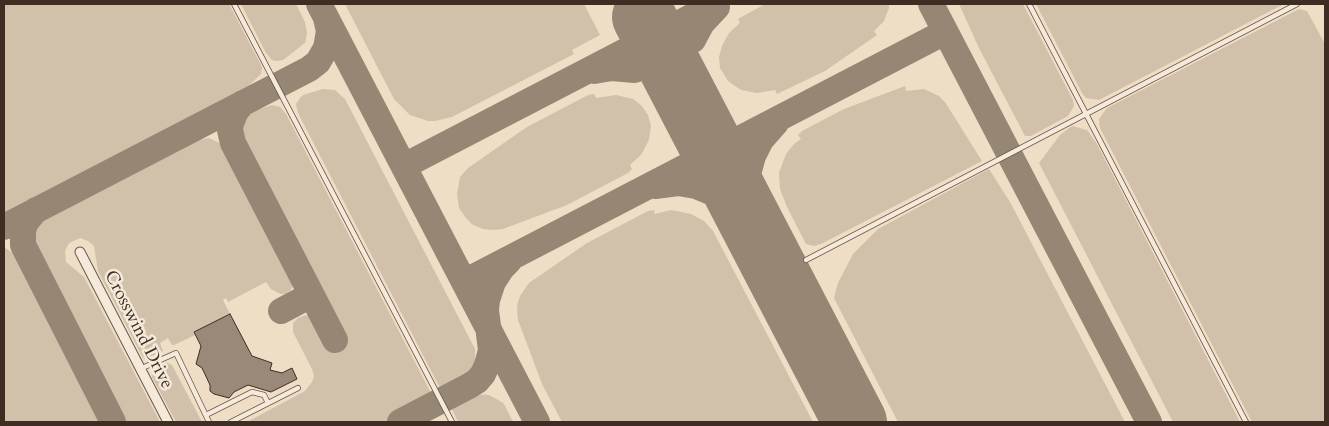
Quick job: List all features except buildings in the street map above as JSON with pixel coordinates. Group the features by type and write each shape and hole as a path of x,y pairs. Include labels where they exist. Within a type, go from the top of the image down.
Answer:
{"street":[{"name":"Crosswind Drive","path":"80,252 168,422"}],"lane":[{"path":"234,4 452,422"},
{"path":"1029,4 1246,422"},
{"path":"806,260 1297,4"},
{"path":"140,369 176,354 209,422"},
{"path":"231,422 298,388"},
{"path":"206,415 252,392 264,395 268,403"}],"shaded area":[{"path":"4,4 229,4 260,63 262,68 261,74 243,91 4,216"},
{"path":"241,4 296,4 305,22 307,33 305,43 283,60 272,60 266,53"},
{"path":"345,4 584,4 600,35 572,50 574,54 452,117 428,121 410,115 394,99"},
{"path":"765,4 889,4 889,8 884,21 874,31 877,35 825,71 777,94 775,90 757,93 741,90 728,81 720,68 719,57 722,46 729,33 740,23 738,19"},
{"path":"959,4 1023,4 1073,100 1074,106 1068,116 1031,136 1025,136 979,48"},
{"path":"1036,4 1284,4 1099,100 1086,98 1082,93"},
{"path":"1299,9 1307,11 1325,44 1325,422 1252,422 1100,128 1099,119 1107,108"},
{"path":"905,86 906,91 924,89 939,96 945,102 982,161 821,244 814,246 806,244 780,189 779,173 786,154 801,139 798,135 802,131 844,109"},
{"path":"323,89 335,90 345,99 475,349 475,363 468,376 459,384 444,392 441,390 298,113 296,104 303,95"},
{"path":"594,94 596,98 616,95 633,99 642,106 648,115 651,126 649,140 641,155 630,165 632,169 628,173 567,205 503,229 483,229 473,225 459,208 457,194 460,177 468,168 527,127 588,95"},
{"path":"272,105 280,107 286,114 431,393 432,398 385,422 247,422 305,391 312,382 314,376 312,369 293,332 293,323 298,318 306,315 317,319 331,347 344,340 251,160 241,135 246,117 254,111"},
{"path":"1072,126 1087,130 1097,144 1240,422 1173,422 1039,163 1060,135"},
{"path":"209,138 222,144 238,168 294,275 294,284 290,291 285,294 280,294 271,289 266,282 228,302 226,298 223,300 230,314 194,332 195,335 174,345 172,345 168,338 160,343 163,351 145,359 98,271 94,246 80,238 69,243 65,251 66,262 84,277 160,422 123,422 43,269 34,246 34,231 43,220 198,140"},
{"path":"989,169 1010,202 1125,422 898,422 834,298 838,283 853,254 878,229"},
{"path":"654,210 655,214 671,210 691,214 704,221 713,231 813,422 562,422 542,384 518,320 517,306 520,296 529,283 587,243 648,211"},
{"path":"4,247 16,255 30,276 106,422 4,422"},
{"path":"167,363 172,365 202,422 176,422 152,377 154,370"},
{"path":"474,394 489,395 500,401 504,404 513,422 458,422 450,405"}],"taxiway":[{"path":"319,4 537,422"},
{"path":"404,166 716,4"},
{"path":"931,4 1149,422"},
{"path":"693,40 702,23 717,7"},
{"path":"4,227 309,69 318,62 326,48 329,31 326,18"},
{"path":"464,282 945,32"},
{"path":"594,71 612,68 635,70"},
{"path":"243,103 236,111 231,123 230,130 233,143 335,340"},
{"path":"755,226 748,203 748,174 753,156 761,140 776,123"},
{"path":"655,186 678,183 696,186 718,195 735,207 751,228 792,307"},
{"path":"36,210 26,222 23,230 23,245 113,422"},
{"path":"400,422 469,386 483,374 491,350 486,310 487,300 493,282 509,261"},
{"path":"281,311 311,295"}],"runway":[{"path":"644,17 855,422"}]}
